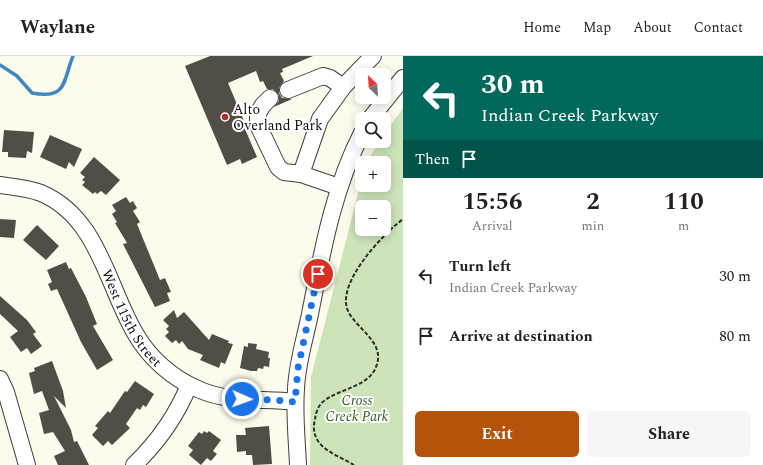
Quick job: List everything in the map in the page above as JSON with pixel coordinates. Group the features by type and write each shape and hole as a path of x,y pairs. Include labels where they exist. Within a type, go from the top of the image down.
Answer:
{"street":[{"path":"301,174 320,119 343,86 373,56"},
{"path":"288,90 323,76 330,78 343,86"},
{"path":"376,112 403,78"},
{"path":"270,98 262,105 258,113 258,125 278,167 284,172 301,174 339,187"},
{"path":"298,465 295,402 301,353 321,259 339,187 355,147"},
{"name":"West 115th Street","path":"0,185 24,188 41,193 70,212 81,224 91,240 135,333 149,353 164,368 189,385 201,391 231,398 295,402"},
{"path":"0,379 6,392 27,465"},
{"path":"134,465 168,428 182,404 189,385"}],"path":[{"path":"354,465 328,452 316,441 314,423 317,411 323,401 360,383 372,375 378,363 376,348 348,313 345,297 362,262 394,226 403,219"}],"green space":[{"name":"Cross Creek Park","path":"403,108 403,465 310,465 311,377 355,205 355,236 391,236 391,200 356,200 358,192 391,192 391,156 370,156 376,148 391,148 391,125"}],"building":[{"name":"Alto Overland Park","path":"210,56 313,56 282,69 283,72 280,73 284,81 279,88 279,93 282,98 292,99 274,107 279,101 279,95 273,89 267,89 263,81 260,82 256,71 228,83 247,128 245,129 257,157 242,164 240,159 227,165 185,66"},
{"path":"4,130 34,132 32,153 27,151 26,158 8,157 8,152 2,152"},
{"path":"50,135 82,149 74,167 69,162 66,169 40,157"},
{"path":"94,157 120,180 106,195 101,191 97,194 95,192 93,194 82,185 85,182 82,180 85,177 80,173"},
{"path":"126,197 130,203 133,201 137,208 133,211 140,222 137,224 160,280 165,278 171,292 167,293 170,301 155,307 123,244 127,243 115,223 117,222 112,214 116,211 112,205"},
{"path":"0,219 16,220 14,238 0,237"},
{"path":"37,225 59,246 46,260 23,240"},
{"path":"66,262 69,269 71,268 86,297 97,324 93,326 113,360 97,370 81,342 57,289 51,291 48,284 52,282 47,270"},
{"path":"0,296 27,320 36,332 33,334 42,346 31,354 27,348 21,352 10,337 18,331 0,314"},
{"path":"174,310 177,318 184,312 209,340 212,334 229,341 228,343 233,344 225,364 221,362 219,368 200,360 203,355 188,349 182,341 179,344 176,340 172,343 165,336 169,332 166,329 169,326 163,320"},
{"path":"248,343 257,344 256,349 269,352 269,367 264,366 263,369 258,368 257,371 240,368 244,346 248,347"},
{"path":"52,361 63,391 66,408 54,396 71,430 74,442 77,441 89,465 58,465 54,456 65,451 53,432 44,434 39,413 49,410 42,391 34,394 29,373 35,371 34,368"},
{"path":"135,381 154,394 146,407 143,405 140,410 137,408 126,424 130,428 112,445 108,441 103,446 92,435 98,428 95,426 108,411 110,413 125,391 127,392"},
{"path":"269,426 272,464 253,465 252,455 246,455 246,451 237,452 236,435 246,435 245,428"},
{"path":"204,431 207,433 209,431 221,440 213,451 217,454 211,461 207,458 201,465 189,455 193,450 188,446 199,432 202,434"}],"waterway":[{"path":"0,65 17,76 32,93 52,94 58,91 62,86 73,56"}],"place":[{"name":"Alto Overland Park","path":"225,117"}],"route":[{"path":"242,399 295,402 298,368 318,274"}]}
